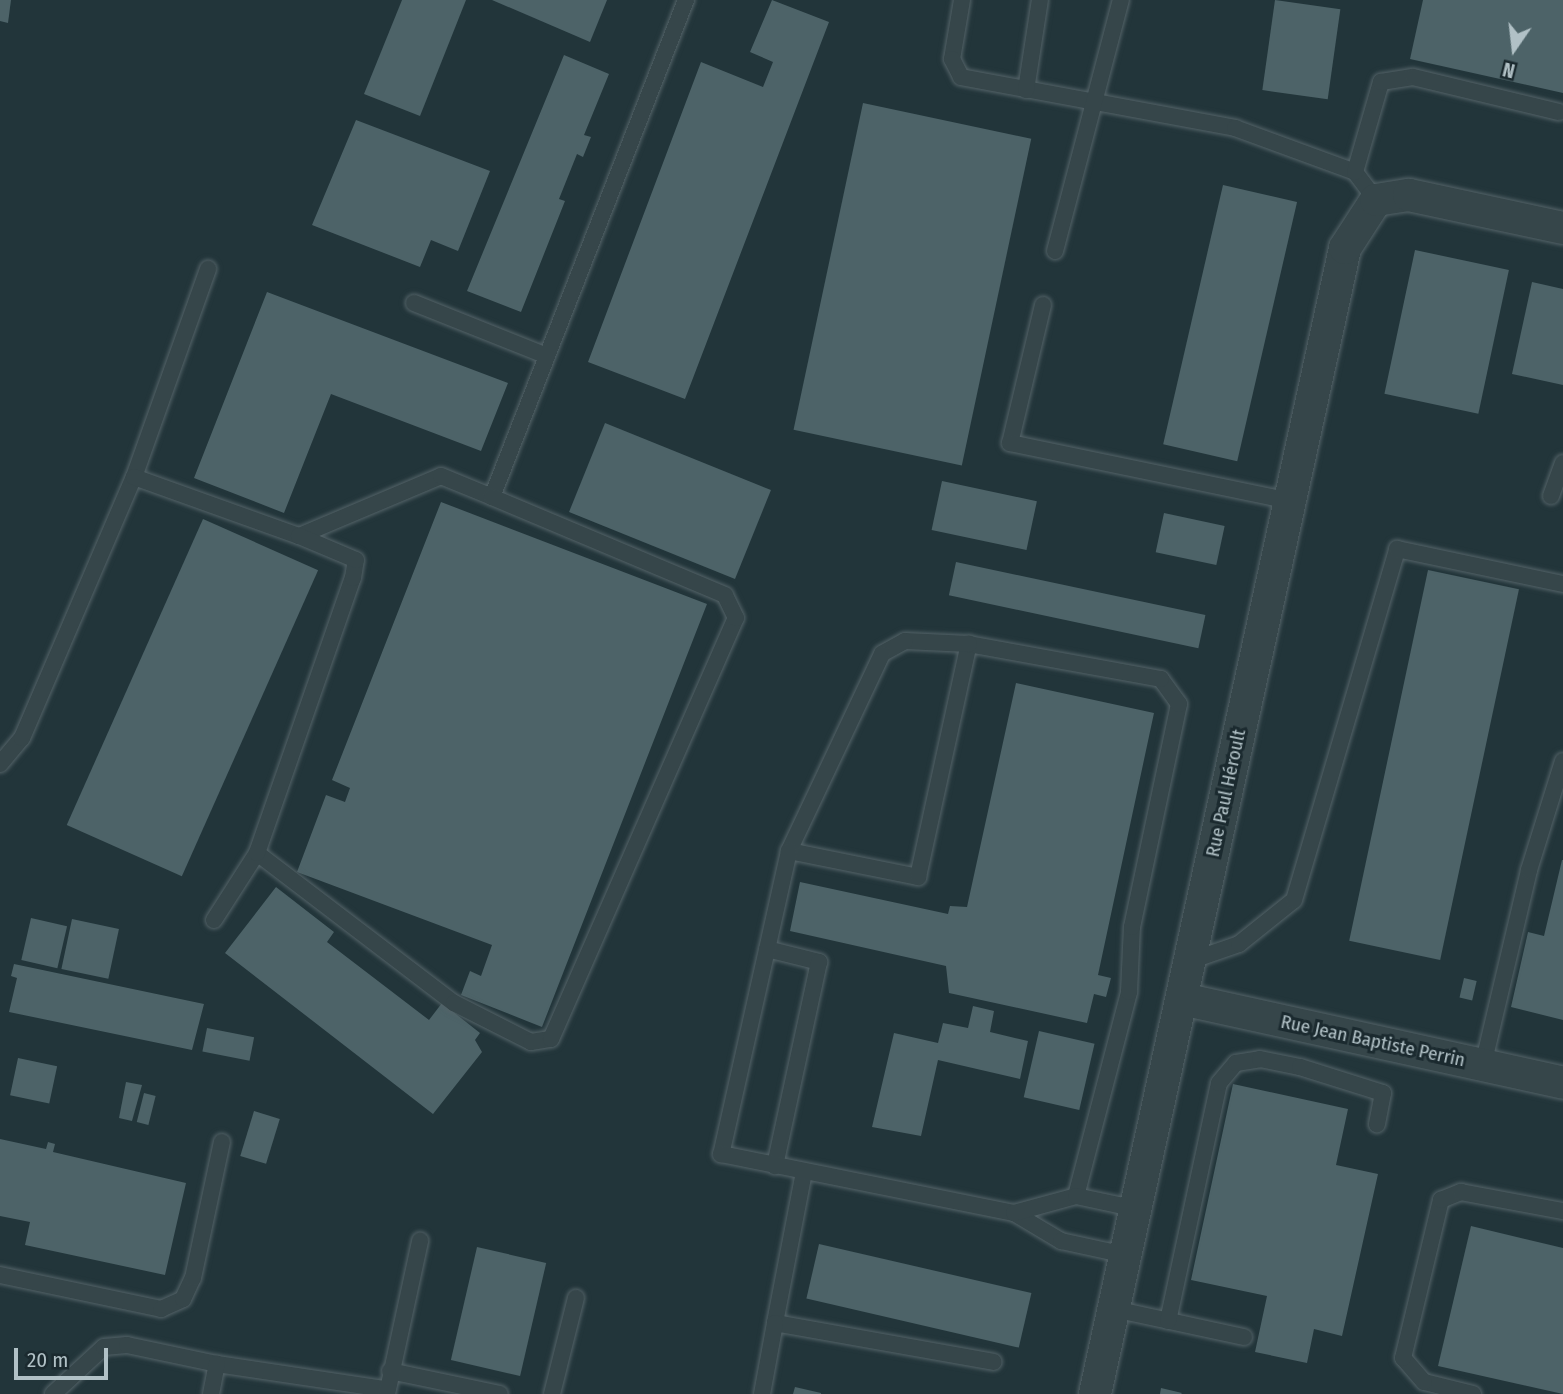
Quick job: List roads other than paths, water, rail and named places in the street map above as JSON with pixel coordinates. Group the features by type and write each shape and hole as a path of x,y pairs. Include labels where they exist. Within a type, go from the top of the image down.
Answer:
{"street":[{"path":"1376,200 1409,195 1563,228"},
{"name":"Rue Paul Héroult","path":"1095,1394 1345,248 1376,200"},
{"name":"Rue Jean Baptiste Perrin","path":"1182,999 1563,1083"}],"lane":[{"path":"492,497 686,0"},
{"path":"962,0 952,59 961,76 1026,90 1097,99 1234,128 1355,172 1376,200"},
{"path":"1026,90 1040,0"},
{"path":"1055,251 1121,0"},
{"path":"1355,172 1381,82 1413,77 1559,112"},
{"path":"0,764 22,738 134,477 208,269"},
{"path":"414,303 547,356"},
{"path":"1043,305 1010,443 1289,501"},
{"path":"1551,496 1563,463"},
{"path":"257,853 454,1003 531,1042 551,1039 736,618 725,595 441,475 299,536"},
{"path":"134,477 299,536 356,560 257,853 214,920"},
{"path":"1189,961 1239,944 1294,900 1397,549 1563,584"},
{"path":"1076,1196 1129,992 1132,927 1179,704 1161,679 969,644 905,641 882,654 789,851 721,1154 1014,1213 1060,1241 1126,1255"},
{"path":"789,851 918,877 969,644"},
{"path":"1483,1065 1530,870 1562,771"},
{"path":"767,949 818,962 775,1166"},
{"path":"1168,1321 1219,1083 1236,1063 1260,1059 1300,1067 1383,1093 1377,1124"},
{"path":"0,1275 160,1309 183,1299 193,1278 222,1142"},
{"path":"762,1394 804,1172"},
{"path":"1473,1394 1424,1382 1404,1358 1441,1200 1461,1192 1563,1211"},
{"path":"1014,1213 1076,1196 1137,1209"},
{"path":"53,1394 104,1346 127,1345 307,1386 386,1392 420,1241"},
{"path":"552,1394 576,1298"},
{"path":"1114,1309 1244,1338"},
{"path":"775,1323 994,1362"},
{"path":"211,1394 217,1364"},
{"path":"390,1371 500,1394"}]}
